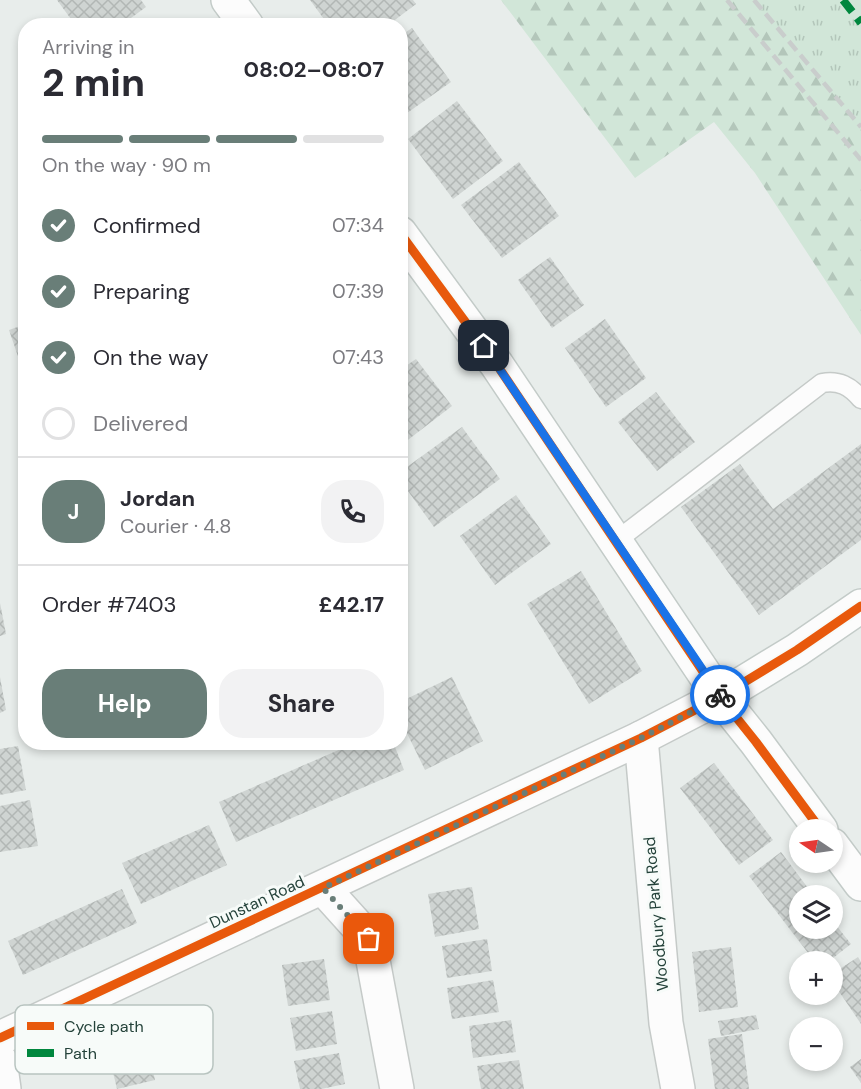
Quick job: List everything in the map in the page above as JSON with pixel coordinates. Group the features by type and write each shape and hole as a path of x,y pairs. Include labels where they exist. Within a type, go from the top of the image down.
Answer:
{"street":[{"path":"228,0 241,18"},
{"path":"408,244 497,364 720,697 813,819"},
{"name":"Dunstan Road","path":"71,1005 641,738 720,697 797,650 861,606"},
{"name":"Woodbury Park Road","path":"641,738 666,1023 678,1089"},
{"path":"843,860 861,884"},
{"path":"323,888 369,939 397,1089"},
{"name":"Dunstan Road","path":"0,1038 15,1031"},
{"path":"0,1060 4,1089"}],"lane":[{"path":"616,541 822,383 833,381 846,385 861,399"}],"green space":[{"path":"501,0 861,0 861,335 755,173 714,122 635,178"},
{"path":"754,0 861,0 861,127"}],"building":[{"path":"57,0 141,0 146,7 131,18 70,18"},
{"path":"310,0 413,0 416,4 398,18 323,18"},
{"path":"412,28 451,82 408,112 408,31"},
{"path":"457,101 503,161 453,199 408,139"},
{"path":"519,162 559,216 502,258 461,205"},
{"path":"550,257 584,305 552,328 518,280"},
{"path":"605,319 646,378 606,407 565,348"},
{"path":"18,327 18,356 9,330"},
{"path":"416,359 452,406 408,440 408,364"},
{"path":"656,392 695,442 657,471 618,422"},
{"path":"462,427 500,479 434,527 408,491 408,466"},
{"path":"861,444 861,540 759,615 681,507 740,464 773,509"},
{"path":"516,495 551,544 495,585 460,536"},
{"path":"581,571 642,671 589,704 527,604"},
{"path":"0,603 6,634 0,636"},
{"path":"0,677 6,710 0,713"},
{"path":"452,677 483,741 425,770 408,735 408,698"},
{"path":"18,746 26,790 0,795 0,749"},
{"path":"339,750 396,750 404,770 236,842 219,802"},
{"path":"714,763 773,840 739,865 680,788"},
{"path":"30,800 38,846 0,852 0,806"},
{"path":"209,825 227,865 141,904 122,863"},
{"path":"781,852 789,863 789,873 797,873 806,885 789,885 789,928 749,876"},
{"path":"472,887 479,929 435,937 428,894"},
{"path":"122,889 137,923 23,975 8,941"},
{"path":"843,934 851,944 842,951 807,951 797,939 843,939"},
{"path":"487,939 492,971 447,978 442,946"},
{"path":"731,947 738,1007 699,1012 692,952"},
{"path":"858,957 861,962 861,1024 843,997 843,967"},
{"path":"324,959 330,1000 288,1006 282,965"},
{"path":"493,980 499,1012 452,1019 447,988"},
{"path":"332,1011 337,1044 296,1051 290,1018"},
{"path":"756,1015 759,1029 721,1036 718,1021"},
{"path":"511,1020 516,1052 473,1058 469,1026"},
{"path":"742,1034 749,1089 715,1089 708,1039"},
{"path":"339,1053 345,1084 321,1089 300,1089 294,1061"},
{"path":"861,1059 861,1083 850,1067"},
{"path":"519,1060 524,1089 481,1089 477,1066"},
{"path":"113,1074 154,1074 155,1080 117,1089"}],"railway":[{"path":"727,0 861,160"},
{"path":"754,0 861,127"}],"marked path":[{"path":"843,0 861,23"}],"cycle path":[{"path":"408,244 497,365 720,697 813,819"},
{"path":"71,1005 641,738 720,697 797,650 861,606"},
{"path":"0,1038 15,1031"}],"way so far":[{"path":"369,939 323,888 641,738 720,695"}],"route":[{"path":"484,346 720,695"}]}
